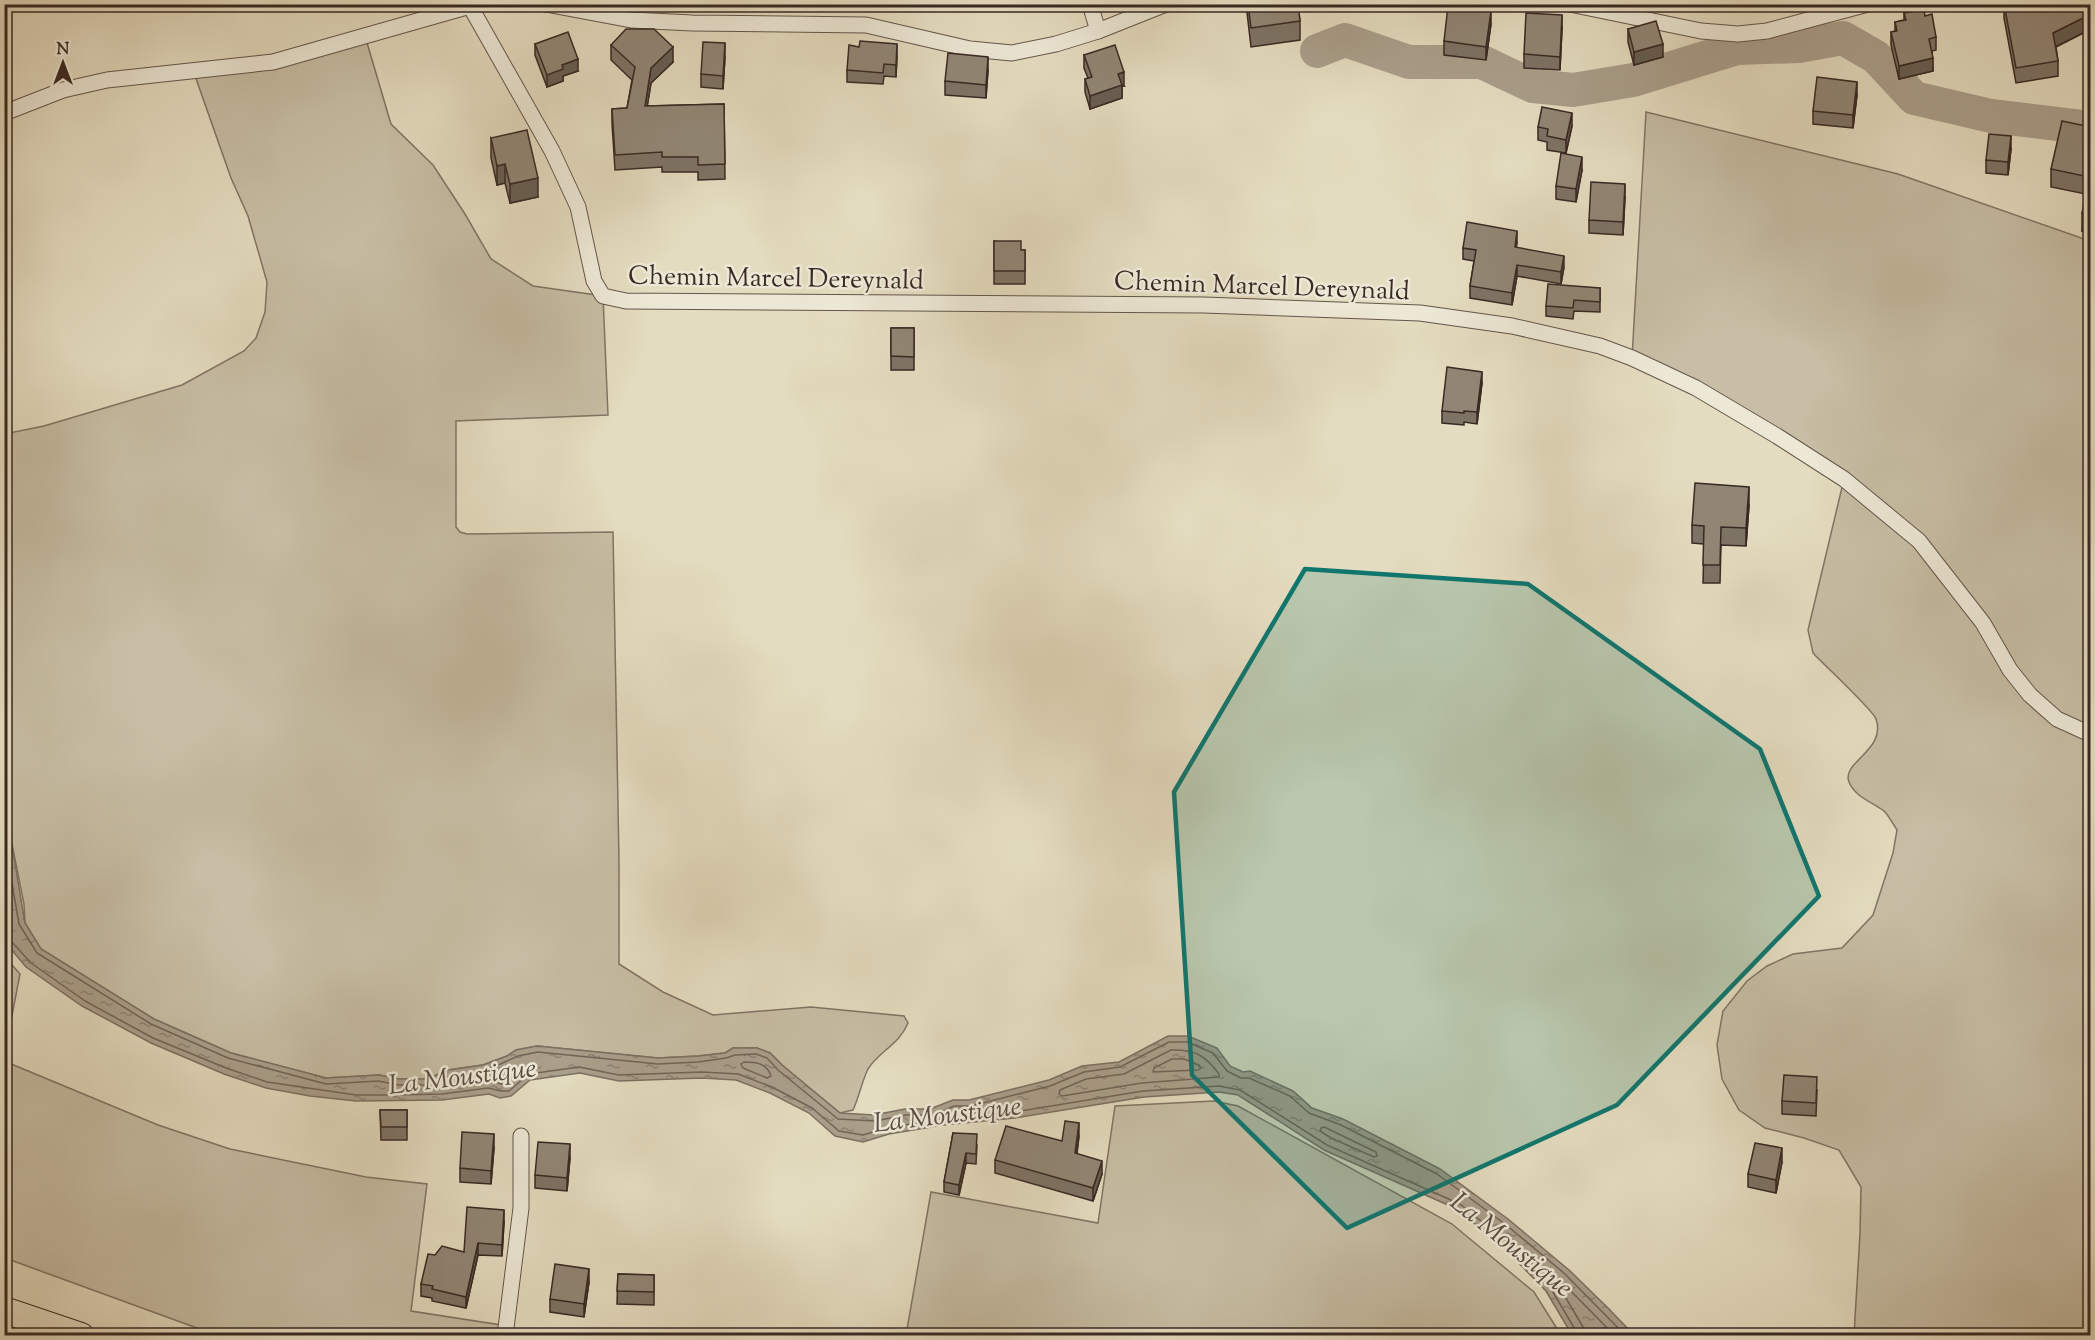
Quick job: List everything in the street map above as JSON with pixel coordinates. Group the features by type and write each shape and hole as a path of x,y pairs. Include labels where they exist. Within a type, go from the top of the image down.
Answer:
{"highway":[{"path":"4,1310 81,1335"}],"street":[{"path":"546,4 632,20 866,25 970,49 1012,53 1056,44 1098,31 1166,4"},
{"path":"1090,4 1098,31"},
{"path":"1570,4 1701,31 1738,34 1767,31 1868,4"},
{"path":"4,112 63,90 107,80 273,62 476,5"},
{"name":"Chemin Marcel Dereynald","path":"476,5 552,151 578,207 594,281 603,296 626,301 1204,305 1420,313 1512,326 1600,346 1632,358 1696,388 1844,479 1919,541 1983,623 2010,670 2030,695 2056,719 2091,734"},
{"path":"505,1335 521,1208 521,1136"}],"highlighted area":[{"path":"1305,569 1528,584 1760,749 1819,896 1617,1105 1347,1228 1192,1075 1174,792"}],"shaded area":[{"path":"365,36 391,124 433,165 491,259 533,286 603,296 608,415 456,421 456,527 460,532 467,534 613,532 619,964 663,992 713,1015 811,1007 904,1016 908,1023 904,1031 868,1069 853,1110 840,1113 770,1053 757,1048 733,1048 725,1053 658,1058 537,1046 516,1050 483,1065 448,1070 427,1079 399,1079 379,1075 326,1078 231,1053 154,1019 41,949 25,923 24,904 10,834 5,827 4,434 44,426 182,385 244,351 256,338 265,312 267,282 248,216 231,178 193,70"},
{"path":"1646,112 1898,174 2090,241 2090,1335 1854,1335 1861,1187 1839,1150 1765,1128 1739,1110 1722,1079 1717,1045 1723,1011 1747,981 1767,966 1793,954 1842,948 1873,915 1893,853 1897,830 1884,811 1860,795 1849,782 1848,775 1851,768 1875,739 1878,730 1876,719 1813,653 1808,630 1844,479 1632,358"},
{"path":"5,957 20,974 5,1052"},
{"path":"4,1061 158,1125 230,1149 366,1177 427,1184 411,1311 501,1325 500,1335 216,1335 5,1258"},
{"path":"1214,1101 1238,1106 1452,1224 1534,1292 1561,1335 906,1335 931,1192 1098,1223 1115,1106"}],"water":[{"name":"La Moustique","path":"5,827 10,834 25,923 41,949 154,1019 231,1053 326,1078 379,1075 399,1079 427,1079 448,1070 483,1065 516,1050 537,1046 658,1058 725,1053 733,1048 757,1048 770,1053 840,1113 874,1115 905,1109 930,1109 953,1100 969,1100 1049,1080 1082,1066 1119,1062 1168,1036 1188,1036 1217,1048 1230,1066 1243,1072 1250,1071 1293,1091 1312,1108 1343,1119 1440,1169 1508,1219 1569,1270 1634,1335 1572,1335 1546,1291 1503,1247 1457,1209 1324,1150 1238,1095 1219,1092 1144,1097 1015,1118 943,1125 889,1134 863,1142 835,1136 809,1113 770,1093 736,1080 702,1078 619,1081 580,1073 530,1080 511,1096 500,1098 489,1094 442,1100 356,1101 266,1088 224,1074 151,1043 82,1006 26,967 5,942"}],"building":[{"path":"1248,4 1298,4 1300,21 1251,28"},
{"path":"2004,4 2090,4 2091,14 2053,33 2058,61 2016,68"},
{"path":"1448,6 1491,11 1486,47 1444,41"},
{"path":"1924,9 1925,16 1932,14 1936,37 1929,39 1933,58 1899,66 1891,32 1897,31 1895,22 1906,20 1904,13"},
{"path":"1526,13 1562,15 1560,57 1524,54"},
{"path":"1656,21 1663,44 1634,52 1628,29"},
{"path":"626,29 654,29 673,47 651,68 645,106 724,104 725,164 698,165 698,157 662,157 662,152 615,155 612,109 627,108 635,67 611,45"},
{"path":"568,32 578,59 562,65 563,69 547,75 535,44"},
{"path":"860,41 897,44 896,65 884,64 883,73 847,70 849,45 859,47"},
{"path":"703,42 725,43 723,76 701,74"},
{"path":"1115,45 1124,72 1118,74 1122,85 1090,96 1085,79 1092,77 1084,55"},
{"path":"948,53 988,57 986,85 945,81"},
{"path":"1817,77 1857,82 1853,115 1813,111"},
{"path":"1542,107 1572,113 1566,140 1547,136 1548,129 1538,127"},
{"path":"2062,121 2091,127 2091,209 2082,213 2089,177 2051,169"},
{"path":"527,130 538,178 510,184 505,164 497,166 491,138"},
{"path":"1989,134 2011,136 2008,162 1986,160"},
{"path":"1561,153 1582,157 1576,189 1556,186"},
{"path":"1591,182 1625,184 1623,222 1589,220"},
{"path":"1467,222 1517,231 1515,247 1564,256 1561,272 1517,265 1512,293 1470,286 1476,250 1463,248"},
{"path":"994,241 1021,241 1021,250 1025,250 1025,271 994,271"},
{"path":"1548,284 1600,288 1600,302 1574,300 1573,308 1546,306"},
{"path":"891,328 914,328 914,357 891,356"},
{"path":"1447,367 1482,372 1477,412 1442,411"},
{"path":"1695,483 1749,487 1746,528 1721,527 1720,565 1703,565 1704,526 1692,525"},
{"path":"1784,1075 1817,1077 1816,1103 1782,1101"},
{"path":"380,1110 407,1110 407,1127 381,1127"},
{"path":"1065,1121 1079,1123 1075,1153 1102,1161 1093,1188 995,1160 1006,1126 1062,1141"},
{"path":"462,1132 494,1134 491,1171 460,1168"},
{"path":"953,1133 977,1134 976,1154 966,1153 959,1185 944,1182"},
{"path":"538,1142 570,1144 567,1178 535,1175"},
{"path":"1755,1143 1782,1148 1776,1180 1748,1174"},
{"path":"467,1207 504,1210 502,1245 478,1243 466,1297 421,1284 428,1254 435,1255 442,1246 464,1252"},
{"path":"555,1264 589,1269 584,1304 550,1299"},
{"path":"618,1274 654,1275 654,1292 617,1291"}],"waterway":[{"path":"1317,51 1345,40 1409,62 1482,62 1533,86 1573,90 1633,80 1737,48 1799,46 1843,38 1876,57 1914,98 1991,116 2090,128"}]}
